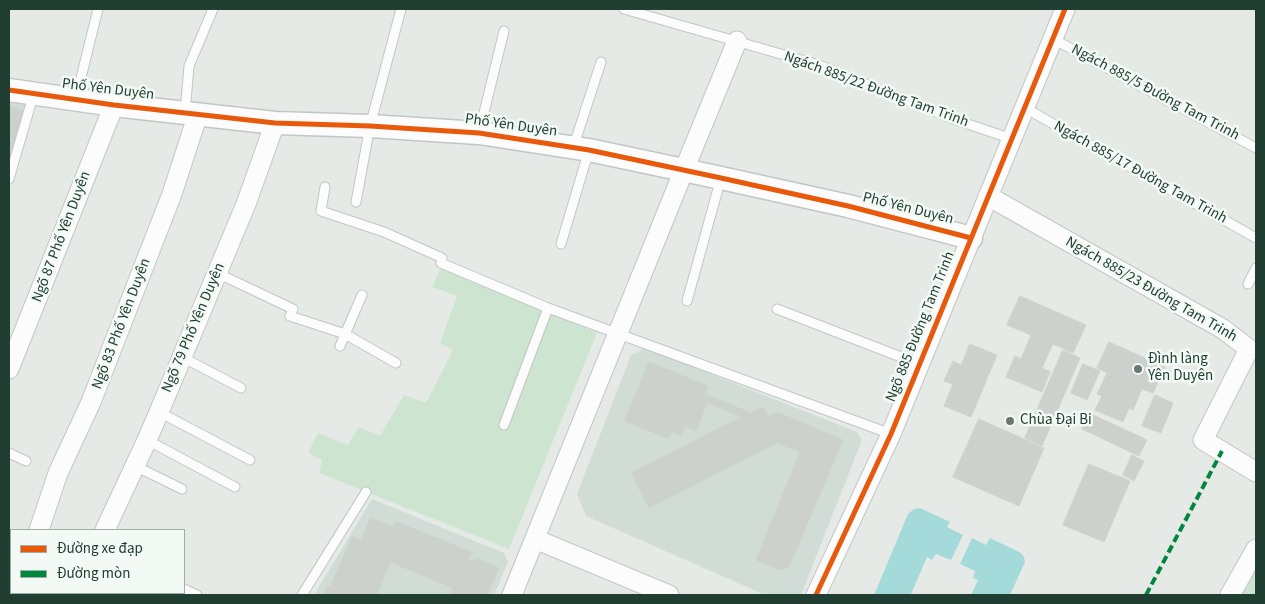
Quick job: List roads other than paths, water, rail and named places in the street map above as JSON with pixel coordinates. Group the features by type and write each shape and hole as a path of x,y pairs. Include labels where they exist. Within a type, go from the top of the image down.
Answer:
{"street":[{"name":"Ngõ 885 Đường Tam Trinh","path":"816,595 891,434 1065,9"},
{"path":"512,595 737,42"},
{"name":"Phố Yên Duyên","path":"9,90 114,105 275,123 370,126 478,133 581,149 684,170 848,206 971,238"},
{"name":"Ngõ 87 Phố Yên Duyên","path":"9,369 114,105"},
{"name":"Ngõ 83 Phố Yên Duyên","path":"39,529 58,473 91,402 172,194 191,114"},
{"name":"Ngõ 79 Phố Yên Duyên","path":"105,529 136,466 246,204 275,123"},
{"name":"Ngách 885/23 Đường Tam Trinh","path":"988,196 1223,329 1249,349 1203,440 1256,472"},
{"path":"535,539 669,595"},
{"path":"1230,595 1256,549"}],"lane":[{"path":"76,99 98,9"},
{"path":"191,114 189,66 213,9"},
{"path":"356,202 370,126 401,9"},
{"name":"Ngách 885/22 Đường Tam Trinh","path":"624,9 820,65 953,118 1012,139"},
{"path":"478,133 504,31"},
{"name":"Ngách 885/5 Đường Tam Trinh","path":"1053,39 1256,148"},
{"path":"561,244 601,62"},
{"path":"9,179 34,93"},
{"name":"Ngách 885/17 Đường Tam Trinh","path":"1025,108 1256,238"},
{"path":"688,301 721,178"},
{"path":"325,187 321,211 384,232 442,258 441,263 548,308 891,434"},
{"path":"1248,284 1256,268"},
{"path":"217,273 293,309 290,316 345,334 396,363"},
{"path":"340,346 362,295"},
{"path":"504,425 548,308"},
{"path":"777,308 919,364"},
{"path":"182,357 242,388"},
{"path":"159,412 250,460"},
{"path":"147,440 235,487"},
{"path":"9,453 26,461"},
{"path":"136,466 182,489"},
{"path":"302,595 366,492"},
{"path":"185,589 197,595"}],"water":[{"path":"920,508 950,522 947,527 963,535 951,560 936,554 932,560 927,557 912,595 874,595 908,514 914,509"},
{"path":"972,538 986,545 990,538 1021,553 1024,557 1025,562 1010,595 971,595 978,580 973,578 975,571 960,564"}],"place":[{"name":"Đình làng Yên Duyên","path":"1138,369"},
{"name":"Chùa Đại Bi","path":"1010,421"}]}
